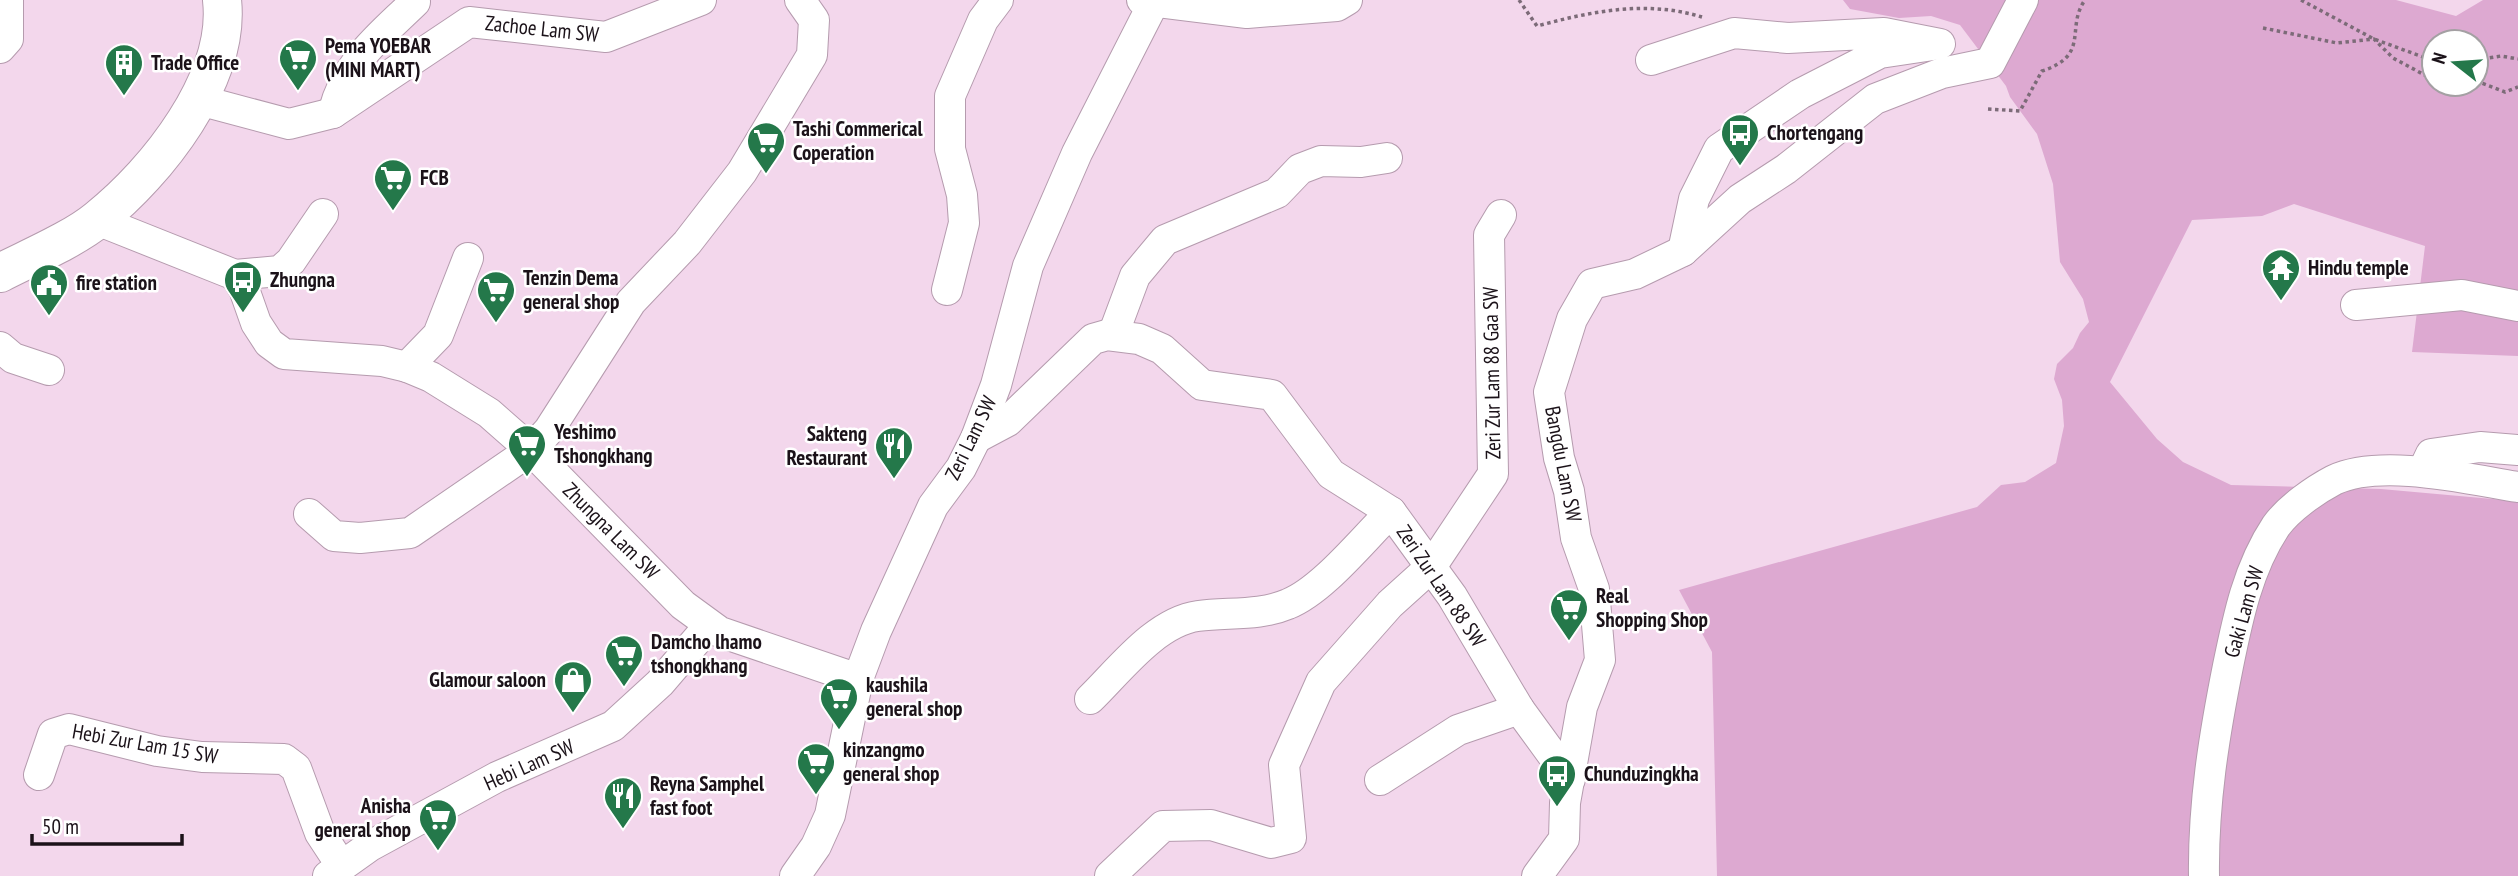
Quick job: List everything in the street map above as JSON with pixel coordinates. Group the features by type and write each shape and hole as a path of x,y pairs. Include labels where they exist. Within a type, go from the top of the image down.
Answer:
{"main road":[{"path":"0,273 97,220 162,155 199,100 219,49 225,21 222,0"}],"street":[{"path":"0,48 8,39 8,0"},
{"name":"Zachoe Lam SW","path":"199,100 289,124 333,113 477,11 606,37 701,0"},
{"path":"309,514 334,536 360,538 410,533 531,450 549,430 631,302 687,243 742,172 770,126 812,55 814,20 800,0"},
{"path":"947,290 964,223 962,195 950,149 950,96 983,20 998,0"},
{"path":"1150,1 1248,13 1337,6 1347,0"},
{"name":"Bangdu Lam SW","path":"1537,876 1564,839 1565,803 1582,707 1600,660 1598,615 1586,562 1576,538 1569,491 1559,458 1549,392 1572,319 1592,285 1635,274 1683,251 1740,198 1786,169 1875,99 1942,73 1990,63 2023,0"},
{"name":"Zeri Lam SW","path":"796,876 816,846 830,815 858,679 902,571 933,506 961,468 976,438 996,385 1028,266 1077,153 1150,1"},
{"path":"333,113 340,85 363,52 415,2"},
{"path":"1651,60 1734,33 1788,38 1884,33 1940,44 1880,53 1800,94 1719,149 1693,199 1683,251"},
{"path":"976,438 1008,421 1093,339 1113,335 1135,276 1165,240 1277,193 1300,169 1321,161 1361,162 1387,158"},
{"path":"97,220 235,275 280,271 291,261 323,214"},
{"name":"Zeri Zur Lam 88 Gaa SW","path":"1110,876 1163,825 1211,825 1271,843 1290,838 1284,765 1321,682 1390,604 1431,567 1462,525 1493,474 1489,235 1500,215"},
{"path":"407,367 438,335 468,258"},
{"name":"Zhungna Lam SW","path":"235,275 244,289 256,323 269,343 284,354 382,361 431,377 489,413 531,450 683,605 708,626 771,652 858,679"},
{"path":"2356,305 2462,295 2518,306"},
{"name":"Zeri Zur Lam 88 SW","path":"1113,335 1139,338 1162,349 1202,385 1272,395 1331,474 1391,512 1452,596 1518,709 1570,779"},
{"path":"0,347 13,358 50,370"},
{"path":"2423,471 2431,454 2480,447 2518,450"},
{"name":"Gaki Lam SW","path":"2204,876 2208,772 2242,602 2265,545 2278,524 2297,506 2335,480 2354,474 2423,471 2518,487"},
{"path":"1090,699 1161,631 1195,616 1262,611 1289,604 1321,581 1391,512"},
{"name":"Hebi Lam SW","path":"335,871 497,777 613,726 660,683 708,626"},
{"path":"1380,780 1458,730 1518,709"},
{"name":"Hebi Zur Lam 15 SW","path":"39,775 53,734 69,729 158,751 202,757 284,759 296,768 335,871"}],"path":[{"path":"1519,0 1537,26 1641,1 1687,10 1734,33"},
{"path":"1988,109 2020,111 2042,71 2061,65 2076,40 2080,7 2085,0"},
{"path":"2301,0 2374,39 2420,56"},
{"path":"2263,27 2337,43 2374,39"},
{"path":"2374,39 2393,58 2420,72"},
{"path":"2490,58 2501,56 2518,59"},
{"path":"2490,86 2505,92 2518,87"}],"shaded area":[{"path":"1843,0 2396,0 2456,16 2483,0 2518,0 2518,356 2412,352 2425,246 2294,204 2262,216 2192,220 2110,382 2157,439 2183,462 2231,485 2381,489 2515,501 2518,489 2518,876 1717,876 1712,652 1679,590 1977,507 2001,485 2025,482 2056,463 2064,426 2062,400 2054,379 2057,364 2073,348 2089,322 2083,299 2060,262 2053,184 2037,134 2010,97 2006,86 1960,25 1931,16 1899,18 1850,9"}],"place":[{"name":"Pema YOEBAR (MINI MART)","path":"298,92"},
{"name":"Trade Office","path":"124,97"},
{"name":"Chortengang","path":"1740,167"},
{"name":"Tashi Commerical Coperation","path":"766,175"},
{"name":"FCB","path":"393,212"},
{"name":"Hindu temple","path":"2281,302"},
{"name":"Zhungna","path":"243,314"},
{"name":"fire station","path":"49,317"},
{"name":"Tenzin Dema general shop","path":"496,324"},
{"name":"Yeshimo Tshongkhang","path":"527,478"},
{"name":"Sakteng Restaurant","path":"894,480"},
{"name":"Real Shopping Shop","path":"1569,642"},
{"name":"Damcho lhamo tshongkhang","path":"624,688"},
{"name":"Glamour saloon","path":"573,714"},
{"name":"kaushila general shop","path":"839,731"},
{"name":"kinzangmo general shop","path":"816,796"},
{"name":"Chunduzingkha","path":"1557,808"},
{"name":"Reyna Samphel fast foot","path":"623,830"},
{"name":"Anisha general shop","path":"438,852"}]}
